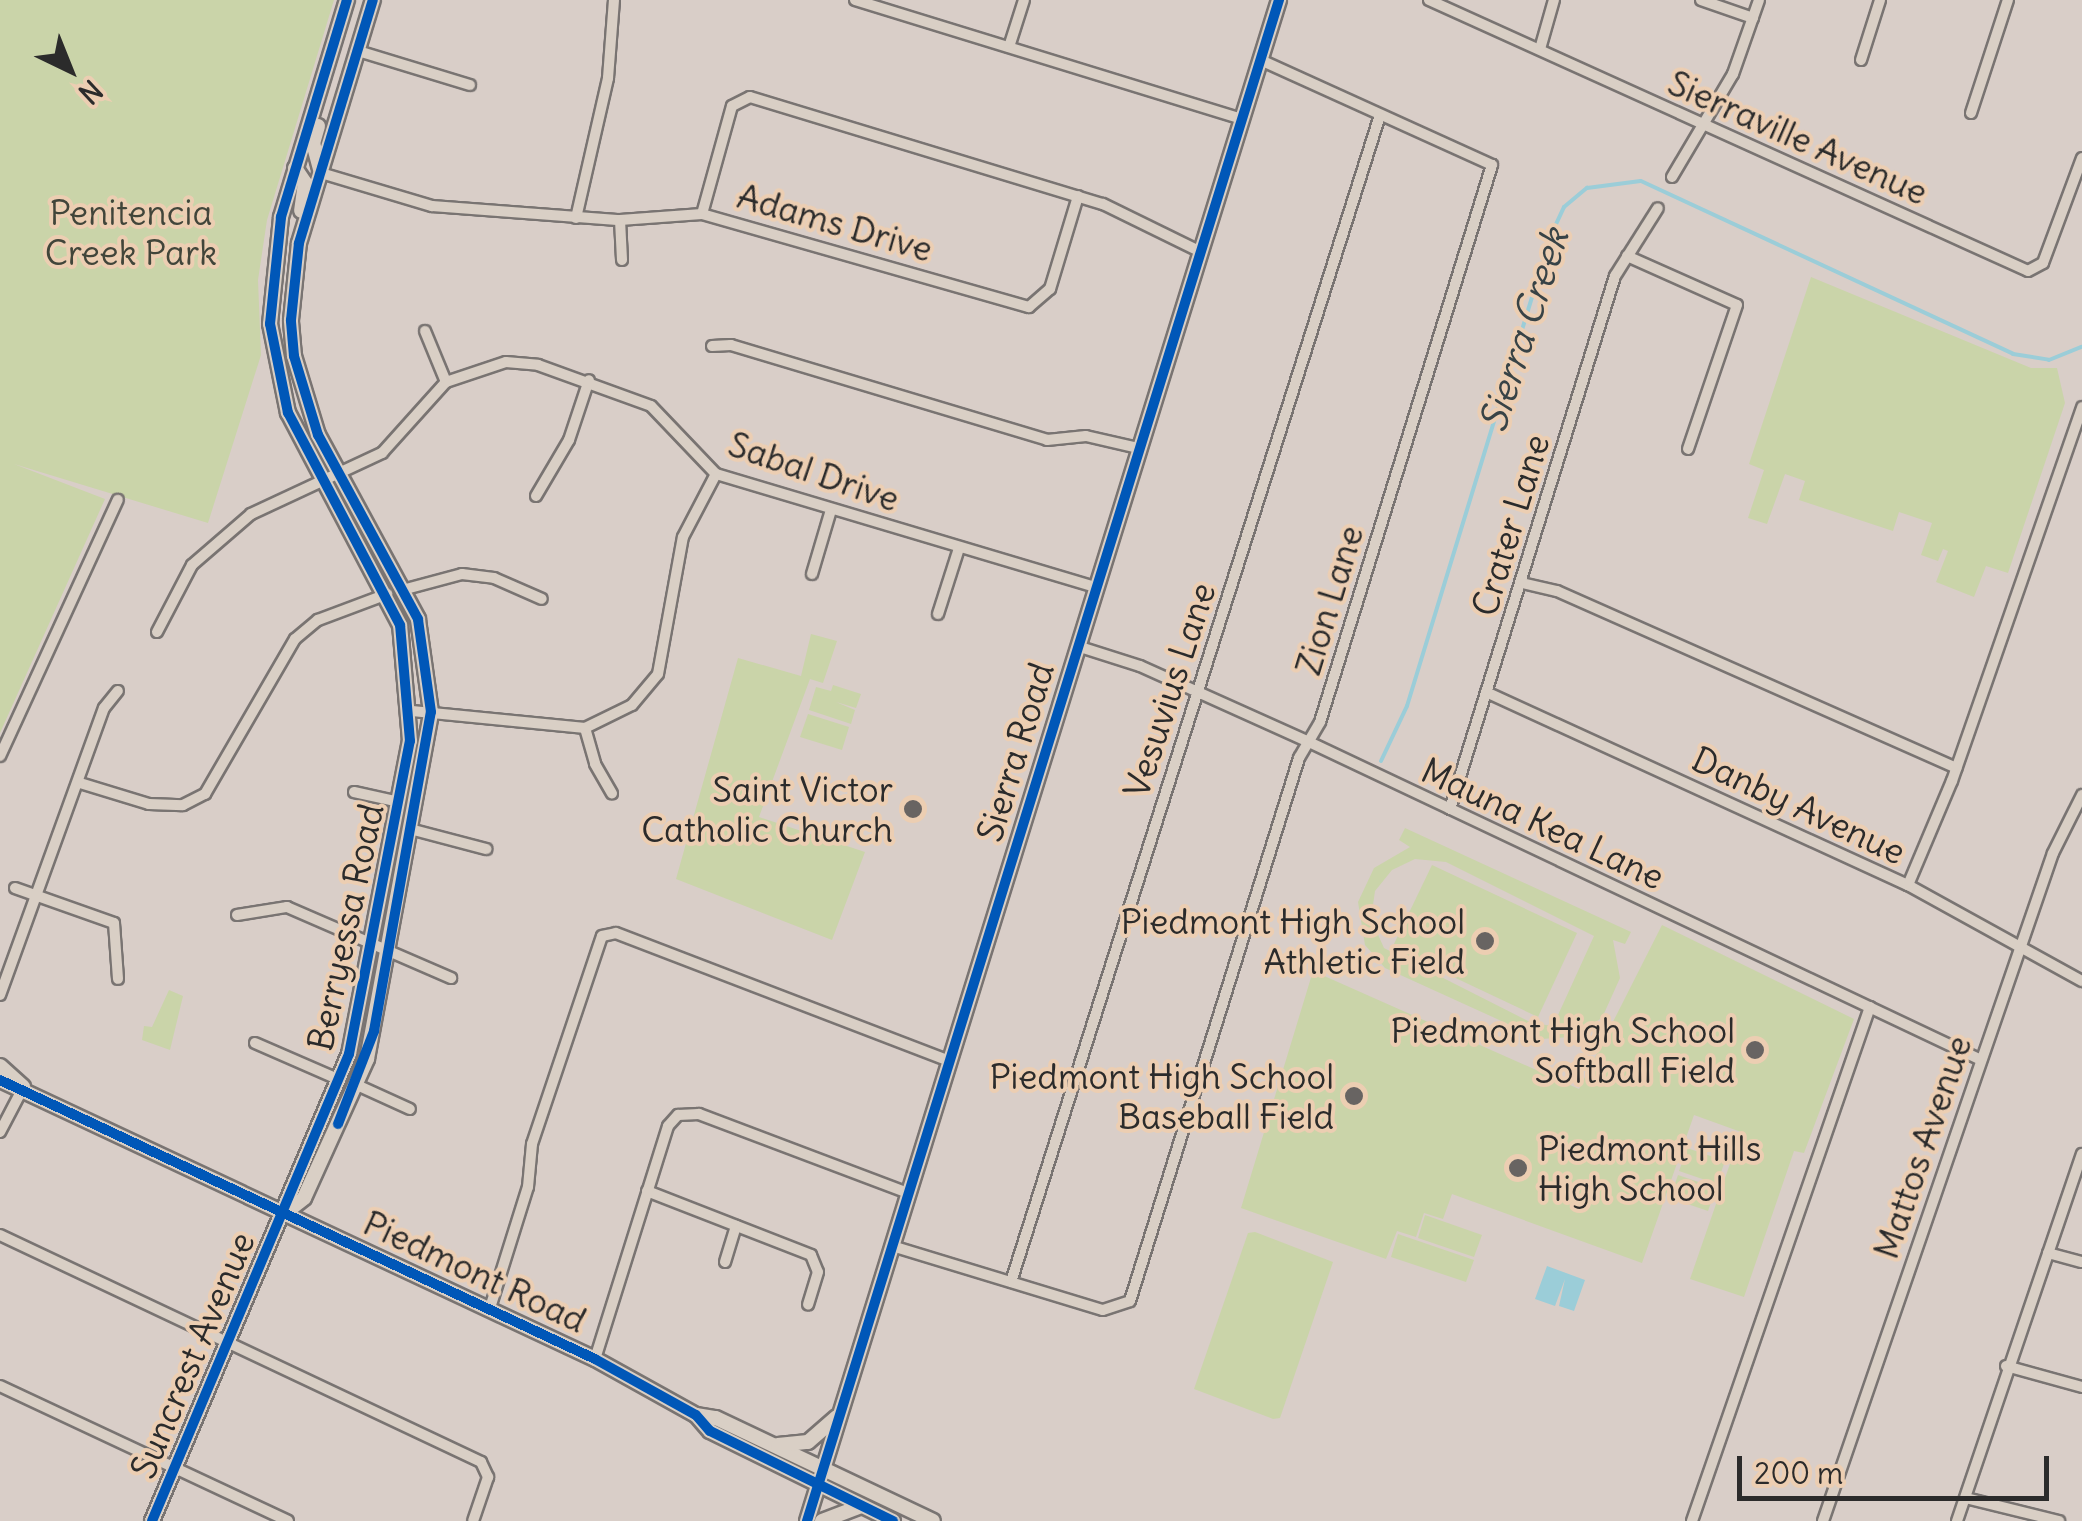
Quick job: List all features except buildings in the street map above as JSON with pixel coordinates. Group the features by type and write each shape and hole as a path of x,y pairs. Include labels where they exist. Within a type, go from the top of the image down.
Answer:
{"main road":[{"name":"Berryessa Road","path":"285,1212 288,1190 340,1080 358,1027 368,943 399,802 412,711 406,648 388,593 322,480 288,412 270,324 274,251 295,168 347,0"},
{"name":"Berryessa Road","path":"285,1212 304,1198 357,1085 374,1031 431,712 428,668 406,589 307,408 294,356 292,287 304,226 374,0"},
{"name":"Sierra Road","path":"807,1521 1279,0"},
{"path":"321,173 313,144 327,98 328,62"},
{"path":"295,168 305,182 304,226"},
{"name":"Piedmont Road","path":"0,1066 23,1088"},
{"name":"Piedmont Road","path":"0,1080 596,1359 696,1415 767,1443 933,1521"},
{"name":"Suncrest Avenue","path":"152,1521 285,1212"},
{"path":"767,1443 808,1442 840,1412"},
{"name":"Piedmont Road","path":"696,1415 710,1431 893,1521"},
{"path":"822,1521 841,1509 865,1507"}],"street":[{"path":"576,218 608,78 614,0"},
{"path":"855,0 895,6 1008,47 1241,119"},
{"path":"1008,47 1024,0"},
{"name":"Sierraville Avenue","path":"1430,0 2028,271 2043,262 2082,158"},
{"path":"1540,50 1554,0"},
{"path":"1701,0 1754,18"},
{"path":"1672,177 1698,124 1732,74 1760,0"},
{"path":"1861,60 1880,0"},
{"path":"1970,113 2008,0"},
{"path":"358,51 470,85"},
{"name":"Zion Lane","path":"1011,1282 1103,1310 1122,1307 1135,1292 1492,164 1260,60"},
{"path":"702,214 732,106 750,97 1078,196 1199,251"},
{"name":"Vesuvius Lane","path":"1011,1282 1380,115"},
{"name":"Adams Drive","path":"321,173 432,206 620,220 702,214 1029,306 1050,289 1078,196"},
{"name":"Crater Lane","path":"1450,809 1615,276 1658,208"},
{"path":"620,220 622,260"},
{"path":"1627,256 1737,305 1688,449"},
{"path":"425,331 446,382"},
{"path":"712,346 731,345 1047,440 1086,436 1138,448"},
{"name":"Sabal Drive","path":"157,632 192,565 250,514 382,453 446,382 506,362 589,380 651,406 716,474 1094,587"},
{"path":"536,496 569,440 589,380"},
{"path":"1908,885 1957,768 2082,407"},
{"path":"412,711 546,729 585,728 632,704 658,674 683,536 716,474"},
{"path":"0,756 118,500"},
{"path":"812,574 831,510"},
{"path":"938,614 959,548"},
{"path":"406,589 462,574 494,578 542,599"},
{"path":"1522,583 1557,591 1957,768"},
{"path":"80,783 149,804 182,806 204,794 295,639 318,620 388,593"},
{"name":"Mauna Kea Lane","path":"1076,646 1308,742 1981,1060"},
{"path":"0,994 40,895 104,708 118,691"},
{"name":"Danby Avenue","path":"1486,692 1908,885 2082,981"},
{"path":"585,728 595,764 612,793"},
{"path":"354,792 399,802"},
{"name":"Mattos Avenue","path":"1823,1521 2053,853 2082,795"},
{"path":"410,829 486,849"},
{"path":"16,888 114,922 118,979"},
{"path":"237,915 287,907 452,978"},
{"path":"490,1308 528,1188 532,1144 602,936 616,933 949,1062"},
{"path":"1692,1521 1870,1007"},
{"path":"256,1043 340,1080"},
{"path":"357,1085 410,1109"},
{"path":"0,1132 23,1088"},
{"path":"596,1359 668,1126 693,1112 908,1194"},
{"path":"1958,1521 2006,1366 2082,1154"},
{"path":"647,1190 818,1262 808,1304"},
{"path":"725,1262 736,1226"},
{"path":"0,1235 486,1469 473,1521"},
{"path":"892,1246 1011,1282"},
{"path":"2048,1253 2082,1262"},
{"path":"2006,1366 2082,1387"},
{"path":"0,1386 288,1521"},
{"path":"1966,1498 2059,1521"}],"green space":[{"name":"Penitencia Creek Park","path":"0,0 334,0 267,220 258,280 261,355 208,523 14,464 105,499 0,733"},
{"path":"1811,277 2031,368 2057,368 2065,403 2008,573 1986,566 1974,597 1936,582 1948,551 1943,549 1938,561 1921,555 1932,523 1899,512 1893,531 1799,500 1805,481 1785,474 1767,524 1748,518 1764,470 1749,464"},
{"path":"811,634 837,641 823,683 810,679 759,817 865,852 832,940 676,879 738,658 801,676"},
{"path":"833,685 861,694 856,708 836,702 855,710 851,724 809,710 816,687 831,691"},
{"path":"808,714 849,727 842,750 800,737"},
{"path":"1405,828 1631,932 1625,944 1613,940 1620,978 1602,1018 1570,1037 1541,1039 1385,968 1365,945 1358,902 1374,868 1410,847 1399,840","holes":["1415,859 1446,862 1594,936 1553,1026 1532,1023 1384,948 1371,919 1375,891 1392,870"]},
{"name":"Piedmont High School Athletic Field","path":"1432,865 1577,933 1538,1017 1392,948"},
{"path":"1662,925 1854,1019 1804,1153 1794,1151 1744,1297 1690,1279 1741,1132 1694,1115 1642,1263 1452,1194 1443,1219 1424,1213 1416,1237 1397,1231 1386,1259 1241,1208 1313,971 1579,1089"},
{"path":"169,990 183,996 170,1050 142,1040 144,1026 152,1027"},
{"path":"1687,1148 1725,1161 1717,1184 1679,1171"},
{"path":"1678,1175 1716,1188 1708,1211 1670,1198"},
{"path":"1425,1215 1482,1235 1474,1257 1418,1238"},
{"path":"1255,1232 1333,1262 1280,1418 1273,1419 1194,1389 1248,1233"},
{"path":"1398,1234 1474,1260 1466,1282 1391,1257"}],"water":[{"path":"1547,1266 1585,1280 1574,1311 1559,1306 1565,1279 1555,1306 1535,1299"}],"waterway":[{"name":"Sierra Creek","path":"1381,761 1407,706 1550,237 1564,207 1587,188 1641,181 2013,354 2049,360 2082,347"}],"cycle path":[{"path":"152,1521 349,1054 410,741 400,625 288,413 270,324 281,217 347,0"},
{"path":"338,1124 374,1031 431,712 418,619 318,435 294,356 291,320 299,243 373,0"},
{"path":"807,1521 1279,0"},
{"path":"0,1080 595,1359 696,1415 710,1431 893,1521"}],"place":[{"name":"Saint Victor Catholic Church","path":"913,809"},
{"name":"Piedmont High School Athletic Field","path":"1485,941"},
{"name":"Piedmont High School Softball Field","path":"1755,1050"},
{"name":"Piedmont High School Baseball Field","path":"1354,1096"},
{"name":"Piedmont Hills High School","path":"1518,1168"}]}
